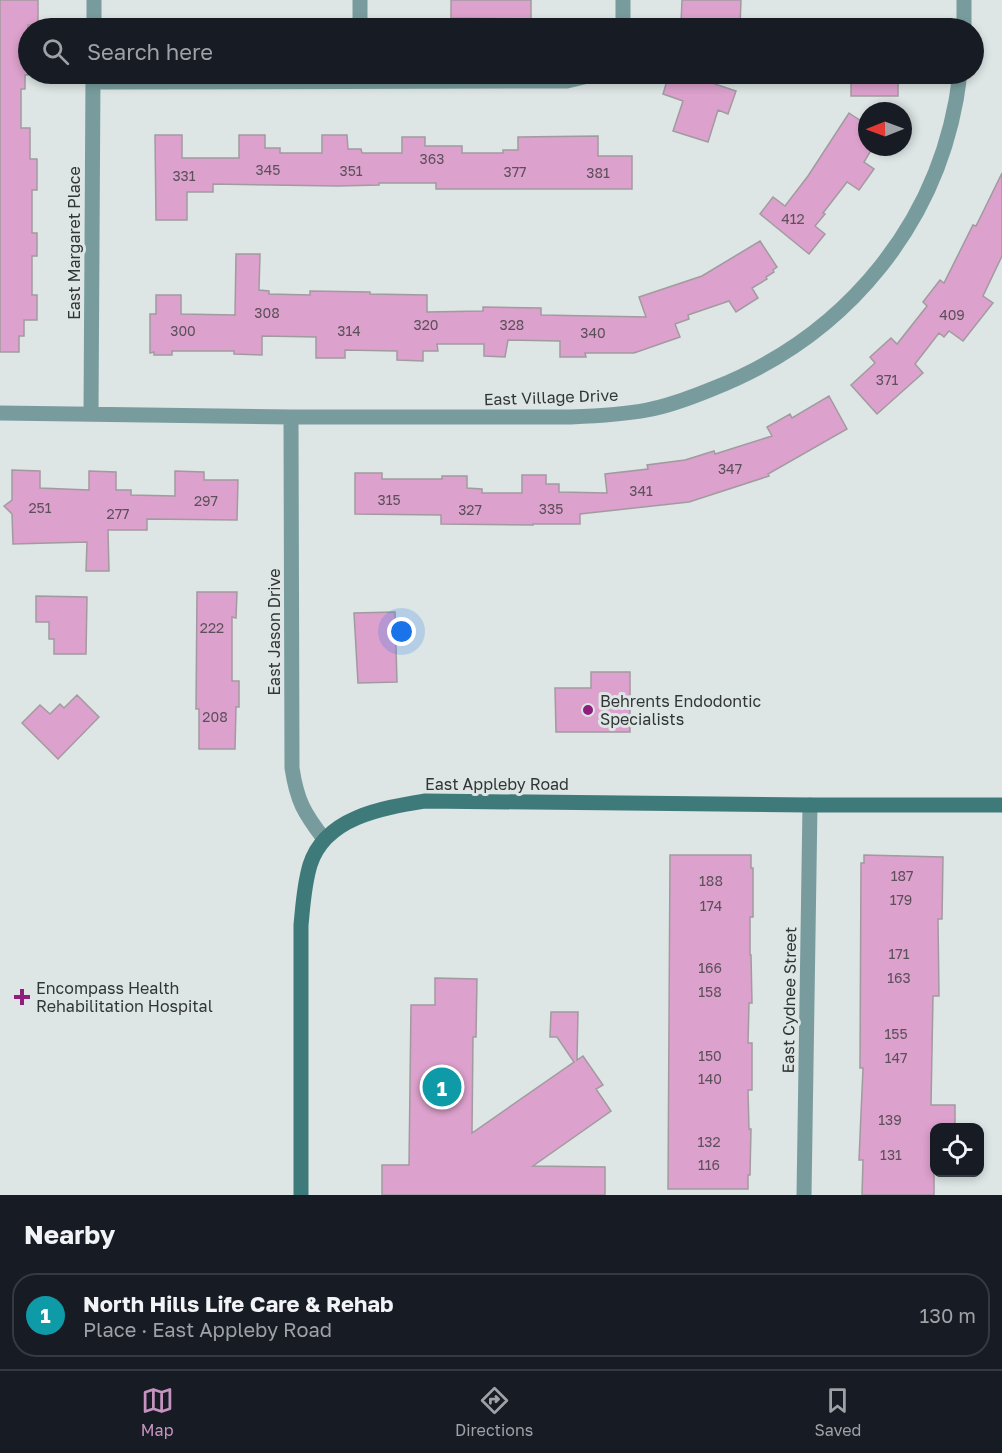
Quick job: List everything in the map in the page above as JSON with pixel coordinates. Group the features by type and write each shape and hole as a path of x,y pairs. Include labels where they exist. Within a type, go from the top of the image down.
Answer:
{"street":[{"path":"94,0 94,18"},
{"path":"360,0 360,18"},
{"path":"623,0 623,18"},
{"path":"964,0 964,18"},
{"name":"East Margaret Place","path":"91,413 93,84"},
{"name":"East Village Drive","path":"0,413 291,417 609,416 648,410 687,399 737,379 778,357 824,325 866,286 895,249 919,210 936,173 948,136 958,84"},
{"name":"East Jason Drive","path":"291,417 292,768 295,790 304,812 324,839"},
{"name":"East Appleby Road","path":"301,1195 301,925 311,863 324,839 344,824 386,807 425,801 1002,805"},
{"name":"East Cydnee Street","path":"804,1195 810,805"}],"building":[{"path":"0,0 38,0 38,18 18,18 18,84 25,84 25,89 21,89 21,128 30,128 30,159 37,159 37,190 32,190 32,233 37,233 37,256 32,256 32,295 37,295 37,320 24,320 24,336 19,336 19,352 0,352"},
{"path":"451,0 531,0 531,18 451,18"},
{"path":"682,0 741,0 740,18 681,18"},
{"path":"666,84 715,84 736,91 728,114 718,110 708,142 673,131 683,101 663,94"},
{"path":"851,84 898,84 898,96 851,96"},
{"path":"849,113 858,119 858,156 868,156 864,162 874,169 859,190 847,182 823,213 825,214 815,226 825,234 809,254 760,214 773,197 785,206 808,176"},
{"path":"155,135 182,135 182,158 239,158 239,135 265,135 265,148 280,148 280,153 322,153 322,135 347,135 348,149 361,149 362,153 402,153 402,137 425,137 425,146 462,146 462,153 503,153 503,150 518,150 518,137 598,136 598,156 632,156 632,189 436,189 436,183 338,186 213,184 213,192 187,192 187,220 156,220"},
{"path":"1002,173 1002,256 983,296 993,303 963,341 949,331 944,337 939,333 915,364 923,373 877,414 851,385 875,363 870,357 891,338 897,344 927,306 923,302 940,280 944,283"},
{"path":"760,241 777,267 766,277 767,279 752,288 758,298 736,312 729,301 688,315 689,319 675,324 680,337 634,353 585,353 586,357 560,357 560,341 508,340 505,357 484,356 484,344 437,344 438,351 423,351 423,361 397,360 397,351 345,350 345,358 316,358 316,337 262,336 262,355 234,354 234,351 172,351 172,355 150,353 150,314 156,314 156,295 181,295 181,314 235,315 236,254 260,254 259,290 269,291 269,294 310,295 310,291 427,295 427,312 483,311 483,307 541,308 541,315 646,317 639,297 702,276"},
{"path":"829,396 847,429 768,474 769,476 689,502 580,514 580,524 441,524 441,515 355,514 355,473 382,473 382,479 442,479 442,476 467,476 467,488 482,489 482,493 522,493 522,475 546,475 546,484 559,484 559,492 607,493 605,474 648,469 647,465 685,460 714,451 715,454 772,436 767,427 790,414 792,418"},
{"path":"12,470 40,471 40,488 89,490 89,471 116,472 116,490 131,490 131,495 175,496 175,471 204,472 204,480 238,480 237,520 147,519 147,530 108,530 109,571 86,571 87,542 13,544 12,514 4,506 12,500"},
{"path":"197,592 237,592 236,618 232,617 232,681 239,681 235,749 199,749 199,709 196,709"},
{"path":"36,596 87,597 86,654 54,654 54,639 49,639 49,622 36,622"},
{"path":"395,612 397,682 358,683 354,613"},
{"name":"Behrents Endodontic Specialists","path":"591,672 630,672 630,732 556,732 555,688 591,688"},
{"path":"77,695 99,717 58,759 22,723 40,705 50,714 60,704 64,708"},
{"path":"670,855 751,855 751,868 753,868 753,917 750,917 752,1003 749,1003 748,1043 752,1043 752,1090 748,1090 749,1129 751,1129 748,1189 668,1189"},
{"path":"864,855 943,857 942,919 938,919 939,996 933,996 931,1105 955,1105 955,1123 930,1123 930,1177 934,1177 934,1195 862,1195 863,1160 859,1160 863,1068 860,1068 861,863 864,863"},
{"path":"435,978 477,979 476,1037 473,1037 472,1133 574,1062 557,1037 550,1037 551,1012 578,1012 577,1060 583,1056 603,1085 596,1089 611,1111 533,1166 605,1167 605,1195 382,1195 382,1165 409,1165 411,1005 435,1005"}],"place":[{"name":"Behrents Endodontic Specialists","path":"588,710"},
{"name":"Encompass Health Rehabilitation Hospital","path":"22,997"},
{"name":"North Hills Life Care & Rehab","path":"442,1087"}]}
